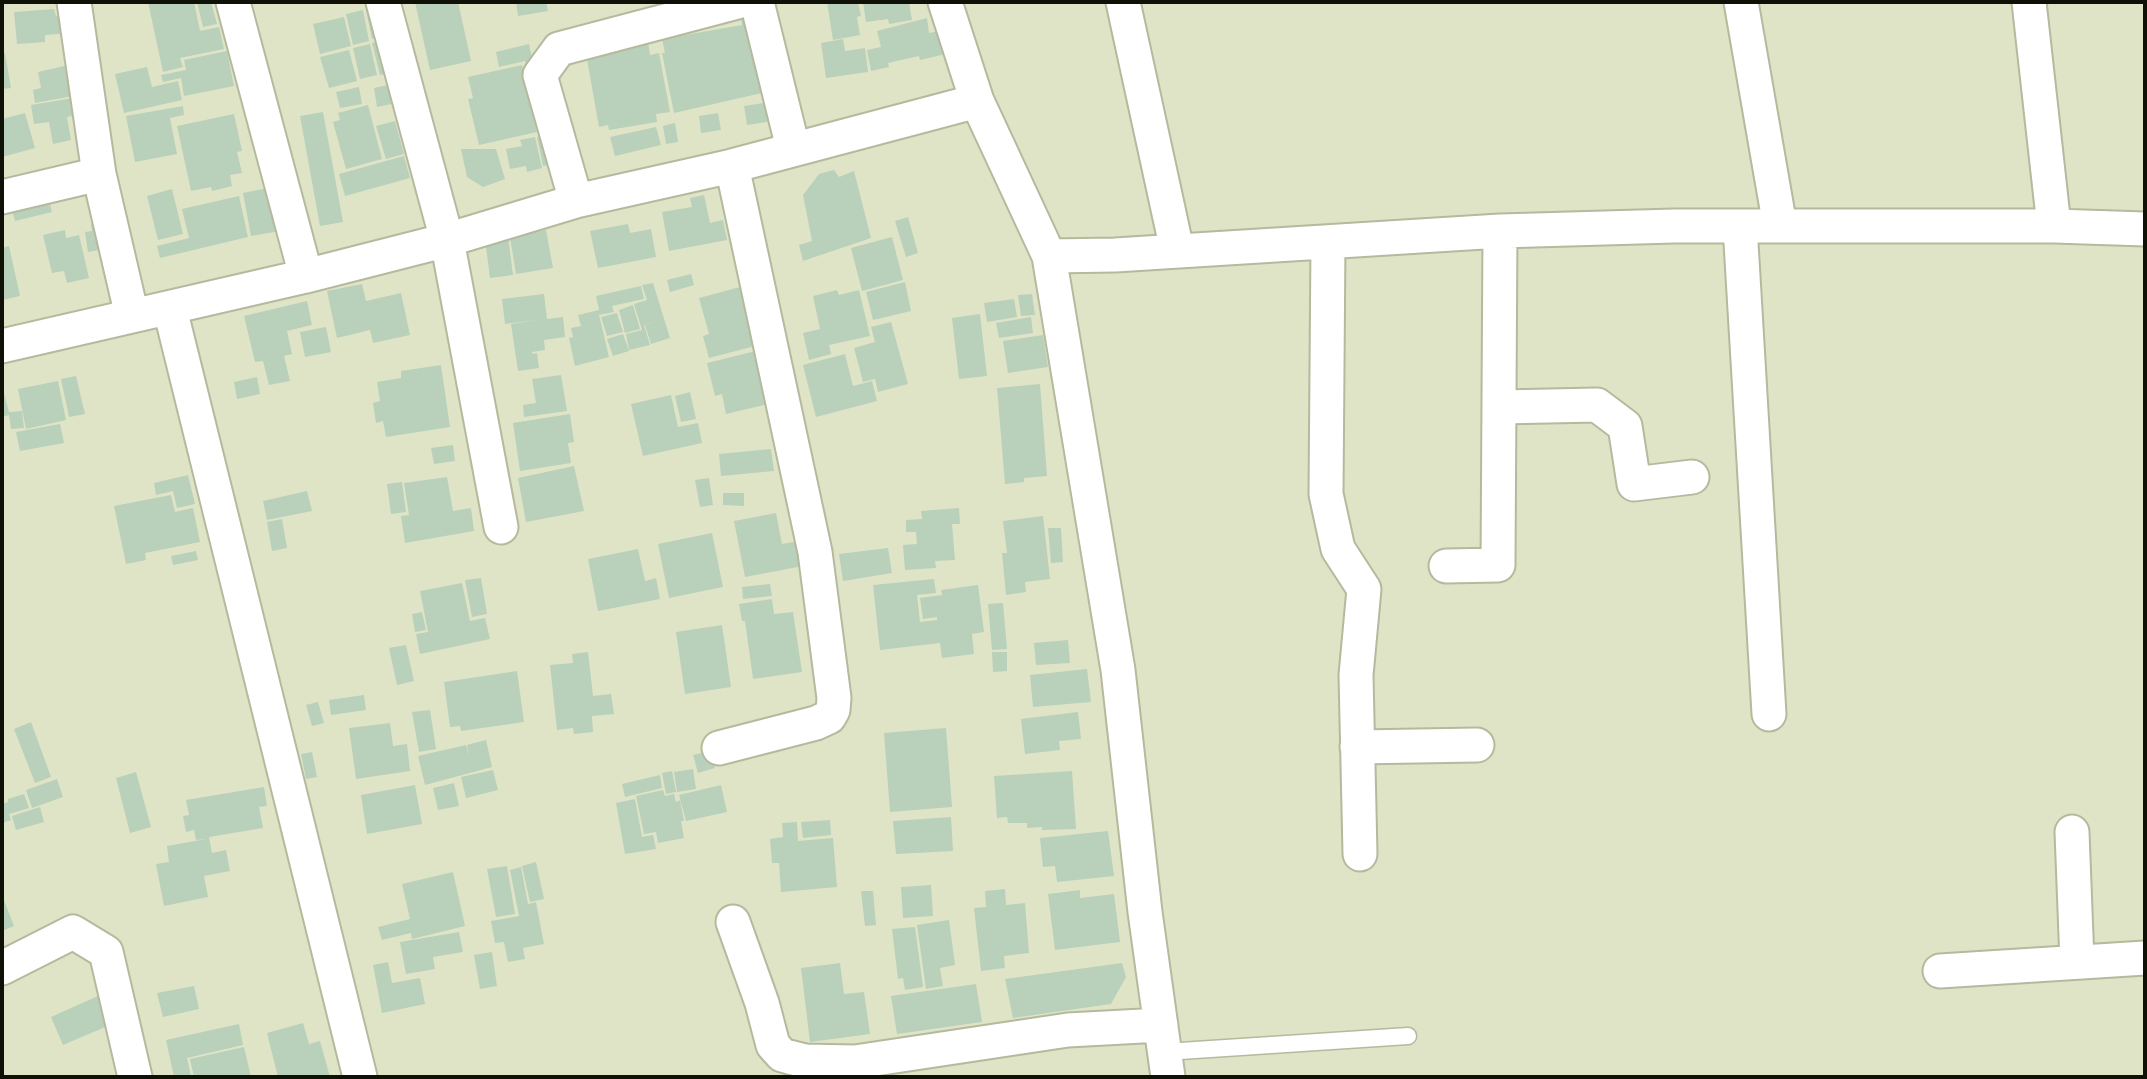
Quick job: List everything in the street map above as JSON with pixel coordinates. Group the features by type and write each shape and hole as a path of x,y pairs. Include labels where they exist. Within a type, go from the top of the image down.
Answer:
{"street":[{"path":"74,2 99,174 132,316"},
{"path":"233,2 306,276"},
{"path":"383,2 447,240 500,527"},
{"path":"576,201 540,75 559,50 737,2"},
{"path":"757,2 793,148"},
{"path":"733,922 762,1003 773,1045 777,1051 789,1057 805,1061 855,1062 1068,1030 1165,1052 1145,912 1118,670 1049,256 977,101 945,2"},
{"path":"1123,2 1177,250"},
{"path":"1741,2 1780,226"},
{"path":"2029,2 2054,226"},
{"path":"2,346 306,276 447,240 576,201 732,166 977,101"},
{"path":"719,748 816,723 829,717 834,698 814,552 732,166"},
{"path":"2,197 99,174"},
{"path":"1049,256 1115,255 1500,231 1740,226 2054,226 2145,229"},
{"path":"1740,226 1769,714"},
{"path":"1446,566 1498,565 1500,231"},
{"path":"1328,242 1326,494 1338,549 1364,589 1356,675 1360,855"},
{"path":"170,309 360,1077"},
{"path":"1501,407 1597,405 1625,426 1634,484 1692,477"},
{"path":"1357,747 1477,745"},
{"path":"2072,832 2077,962"},
{"path":"2,968 73,932 106,952 135,1077"},
{"path":"1940,971 2145,958"}],"lane":[{"path":"1165,1052 1408,1036"}],"building":[{"path":"148,2 194,2 200,31 219,27 224,49 180,58 183,67 163,72"},
{"path":"197,2 211,2 217,24 203,27"},
{"path":"415,2 458,2 471,61 430,70"},
{"path":"516,2 546,2 548,11 518,16"},
{"path":"827,2 858,2 861,16 857,17 860,35 833,40"},
{"path":"863,2 909,2 912,20 889,24 888,19 866,22"},
{"path":"381,7 387,36 372,39 366,10"},
{"path":"54,9 56,16 68,15 70,33 45,35 45,42 17,44 14,12"},
{"path":"363,10 369,41 353,45 346,14"},
{"path":"758,13 775,90 674,113 662,53 665,53 662,39 742,25 741,17"},
{"path":"344,17 351,46 320,54 313,24"},
{"path":"927,18 929,33 945,30 950,53 920,60 919,56 888,63 889,67 871,71 867,50 881,47 877,31"},
{"path":"391,38 398,71 380,75 372,43"},
{"path":"843,39 845,51 865,48 868,72 826,78 821,43"},
{"path":"648,42 650,55 659,53 670,112 656,114 657,122 609,130 608,125 599,127 587,59 599,57 598,51"},
{"path":"370,44 377,75 360,79 353,48"},
{"path":"529,44 533,63 526,65 525,61 499,67 496,52"},
{"path":"349,50 357,81 329,88 320,57"},
{"path":"227,51 234,86 184,96 181,78 163,82 161,75 186,70 184,60"},
{"path":"5,53 11,88 2,89 2,54"},
{"path":"73,64 100,91 35,103 33,90 41,88 38,72"},
{"path":"522,65 537,132 479,145 468,99 473,98 468,77"},
{"path":"147,67 152,87 178,81 182,100 124,113 115,74"},
{"path":"398,83 401,102 377,107 374,88"},
{"path":"359,87 362,104 340,108 336,92"},
{"path":"97,94 99,111 67,117 71,140 53,144 49,122 34,124 31,105"},
{"path":"770,102 773,121 747,125 744,106"},
{"path":"368,105 382,159 346,169 333,122 340,120 338,113"},
{"path":"183,106 184,115 170,118 177,154 135,162 126,116"},
{"path":"323,112 343,222 320,226 300,116"},
{"path":"25,113 35,148 2,157 2,119"},
{"path":"718,113 721,130 701,133 699,116"},
{"path":"234,114 242,151 237,152 242,173 230,175 232,186 212,191 211,187 191,191 177,126"},
{"path":"395,121 404,154 386,159 376,126"},
{"path":"675,123 678,142 666,144 663,126"},
{"path":"656,127 661,145 615,156 610,137"},
{"path":"549,134 556,163 543,166 537,137"},
{"path":"535,137 542,168 527,172 526,166 510,169 506,149 522,146 520,140"},
{"path":"461,149 496,149 505,179 483,187 467,177"},
{"path":"404,156 410,178 345,196 339,174"},
{"path":"834,170 839,177 854,171 871,238 803,261 799,245 812,241 803,195 819,174"},
{"path":"42,172 52,212 15,221 4,181"},
{"path":"277,186 286,230 251,236 243,193"},
{"path":"172,189 183,234 158,240 147,196"},
{"path":"704,195 710,223 723,220 727,240 669,251 662,212 692,207 690,198"},
{"path":"239,196 248,237 160,258 157,246 189,238 182,209"},
{"path":"908,217 918,253 906,257 895,221"},
{"path":"116,220 121,246 88,252 85,232 92,231 91,224"},
{"path":"628,224 630,233 651,229 656,257 598,268 590,231"},
{"path":"65,230 66,238 79,235 89,278 67,283 64,271 52,273 43,235"},
{"path":"546,230 553,268 516,274 510,237"},
{"path":"508,236 513,275 490,278 485,239"},
{"path":"892,237 903,280 862,291 851,248"},
{"path":"9,246 20,296 2,300 2,248"},
{"path":"691,274 694,285 670,292 667,280"},
{"path":"905,282 911,311 873,320 866,292"},
{"path":"653,283 670,338 651,344 645,325 660,320 644,325 650,345 629,350 626,334 642,330 634,304 647,300 642,285"},
{"path":"362,284 366,301 401,293 410,335 373,343 370,330 337,338 327,291"},
{"path":"641,286 644,299 612,306 614,312 599,315 609,357 575,366 569,338 573,337 571,328 581,326 578,315 599,310 596,296"},
{"path":"740,287 755,346 709,358 703,336 709,334 699,298"},
{"path":"837,290 839,295 859,290 870,336 829,345 831,354 809,360 803,333 820,329 813,296"},
{"path":"544,294 547,319 563,317 565,337 544,340 545,350 532,352 537,353 539,368 518,371 511,324 536,320 505,324 502,299"},
{"path":"1032,294 1035,315 1021,316 1018,295"},
{"path":"1014,299 1017,317 987,322 984,303"},
{"path":"307,301 312,325 287,331 292,354 284,356 290,381 269,385 263,361 255,362 244,316"},
{"path":"633,305 640,329 625,333 619,310"},
{"path":"617,313 623,332 607,336 601,317"},
{"path":"980,314 987,376 959,379 952,318"},
{"path":"1031,317 1033,333 999,338 996,323"},
{"path":"891,322 908,384 878,392 875,379 863,382 854,348 875,342 871,327"},
{"path":"326,327 331,352 305,357 300,332"},
{"path":"623,334 629,351 613,356 607,339"},
{"path":"1043,335 1048,367 1008,373 1003,341"},
{"path":"756,351 768,404 726,414 722,394 715,396 707,363"},
{"path":"845,354 853,386 872,381 877,401 816,417 803,365"},
{"path":"441,365 450,427 386,437 383,421 376,423 373,403 380,401 377,382 401,378 401,371"},
{"path":"561,375 567,411 524,417 523,405 536,403 532,379"},
{"path":"76,376 85,414 69,417 61,379"},
{"path":"257,377 260,394 237,399 234,382"},
{"path":"58,381 66,420 26,429 18,389"},
{"path":"1040,384 1047,476 1024,478 1024,482 1005,484 997,388"},
{"path":"2,386 9,412 22,411 24,428 11,429 9,415 2,417"},
{"path":"690,392 696,419 681,422 675,396"},
{"path":"671,395 678,427 698,423 702,443 643,456 631,404"},
{"path":"570,414 574,442 568,443 571,463 520,471 513,423"},
{"path":"60,424 64,443 20,451 16,432"},
{"path":"453,445 455,461 434,464 431,448"},
{"path":"771,449 774,471 721,476 719,454"},
{"path":"574,466 584,511 526,522 518,478"},
{"path":"188,475 195,504 177,508 173,491 156,495 154,483"},
{"path":"447,477 453,511 471,508 474,531 405,543 401,516 409,515 404,483"},
{"path":"709,478 713,505 700,507 695,480"},
{"path":"402,482 406,512 391,514 387,484"},
{"path":"307,491 312,511 267,520 263,501"},
{"path":"723,493 744,493 744,506 723,505"},
{"path":"171,495 175,512 193,508 200,542 145,553 146,560 126,564 114,506"},
{"path":"959,508 960,524 952,524 955,560 935,561 936,568 905,570 903,545 917,544 916,532 906,532 906,520 922,519 921,511"},
{"path":"776,513 782,544 798,541 803,566 745,577 734,521"},
{"path":"1043,516 1050,579 1025,582 1026,592 1006,595 1002,553 1007,553 1003,521"},
{"path":"282,519 287,548 272,551 267,522"},
{"path":"1048,528 1061,528 1063,562 1051,563"},
{"path":"712,533 723,587 669,598 658,544"},
{"path":"888,548 892,573 843,581 839,554"},
{"path":"638,549 645,581 656,578 660,599 598,611 588,559"},
{"path":"196,551 198,560 173,565 171,556"},
{"path":"481,578 487,614 472,617 465,580"},
{"path":"934,579 936,593 917,595 920,622 937,620 937,617 923,619 920,598 942,595 941,590 978,585 984,632 972,634 974,654 942,658 940,643 880,650 873,585"},
{"path":"462,583 470,621 485,618 490,639 420,654 416,634 428,632 420,591"},
{"path":"770,584 772,596 743,599 742,587"},
{"path":"772,599 774,614 793,612 802,672 753,679 745,621 742,621 739,604"},
{"path":"1003,603 1007,649 992,650 988,604"},
{"path":"422,612 426,630 415,632 412,614"},
{"path":"722,625 731,687 685,694 676,632"},
{"path":"1068,640 1070,663 1036,665 1034,643"},
{"path":"406,645 414,681 397,685 389,648"},
{"path":"588,652 593,696 611,694 614,714 592,716 593,732 574,734 573,728 557,730 550,665 573,663 572,654"},
{"path":"992,652 1007,652 1007,671 993,672"},
{"path":"1087,669 1091,702 1033,707 1030,675"},
{"path":"517,671 524,722 461,731 460,726 450,727 444,682"},
{"path":"364,695 366,710 331,715 329,700"},
{"path":"318,702 324,723 312,726 306,705"},
{"path":"430,710 436,749 419,752 412,712"},
{"path":"1078,712 1081,739 1059,741 1060,750 1025,754 1021,719"},
{"path":"31,722 51,777 35,783 14,729"},
{"path":"390,723 393,746 407,744 410,771 356,779 349,728"},
{"path":"946,728 952,807 890,812 884,733"},
{"path":"486,740 492,767 425,785 418,756 466,745 469,756 467,745"},
{"path":"711,751 715,768 698,773 693,755"},
{"path":"312,752 317,777 306,779 301,754"},
{"path":"693,769 696,789 677,792 674,772"},
{"path":"493,770 498,790 466,798 461,777"},
{"path":"672,771 676,792 666,794 662,773"},
{"path":"1072,771 1076,829 1027,828 1027,823 1008,823 1007,817 997,818 994,776"},
{"path":"136,772 151,827 130,833 116,778"},
{"path":"660,775 662,788 625,797 622,784"},
{"path":"57,779 63,797 32,808 26,790"},
{"path":"454,783 459,806 438,810 433,788"},
{"path":"415,785 422,824 367,834 361,795"},
{"path":"721,785 727,812 686,821 679,795"},
{"path":"264,787 267,806 259,807 263,828 209,837 212,853 226,850 230,871 204,876 208,897 164,906 156,864 169,862 167,846 206,839 196,840 194,830 186,832 183,816 189,815 186,800"},
{"path":"663,790 665,796 674,794 676,802 680,800 684,838 658,843 656,832 644,834 636,796"},
{"path":"24,794 29,808 9,814 11,820 2,823 2,804"},
{"path":"635,799 642,837 653,835 656,849 625,854 616,803"},
{"path":"40,807 44,822 16,830 12,816"},
{"path":"951,817 953,851 896,854 893,821"},
{"path":"830,820 831,835 803,838 801,822"},
{"path":"797,822 798,841 833,838 837,887 781,892 779,863 772,863 770,839 783,837 782,823"},
{"path":"1108,831 1114,876 1057,882 1055,866 1043,867 1040,838"},
{"path":"536,862 544,899 530,902 522,866"},
{"path":"507,866 515,914 496,917 487,869"},
{"path":"521,867 528,904 536,902 544,944 523,948 525,959 508,962 504,942 495,943 491,921 519,916 510,870"},
{"path":"453,872 465,926 412,939 411,933 382,940 378,927 410,919 402,884"},
{"path":"931,885 933,916 903,918 901,887"},
{"path":"1005,889 1006,905 1025,903 1029,953 1004,956 1005,968 981,971 974,908 986,907 985,891"},
{"path":"1080,890 1080,898 1114,894 1120,942 1055,950 1048,894"},
{"path":"861,891 873,891 876,925 865,926"},
{"path":"2,895 14,926 2,931"},
{"path":"949,920 955,965 940,968 943,986 926,989 917,925"},
{"path":"915,927 923,987 905,990 903,978 898,979 892,929"},
{"path":"459,932 463,952 433,957 435,969 406,974 400,942"},
{"path":"492,952 497,986 480,989 474,955"},
{"path":"388,962 392,983 420,978 425,1004 382,1013 373,965"},
{"path":"840,963 844,994 864,992 870,1034 810,1042 801,968"},
{"path":"1122,963 1126,977 1111,1004 1013,1018 1005,979"},
{"path":"976,984 982,1022 897,1034 891,996"},
{"path":"194,986 199,1009 163,1017 157,993"},
{"path":"98,996 110,1025 63,1045 51,1017"},
{"path":"303,1023 309,1044 320,1041 330,1077 278,1077 267,1033"},
{"path":"239,1024 243,1045 187,1058 191,1076 174,1077 166,1040"},
{"path":"244,1047 251,1077 194,1077 190,1059"}]}
